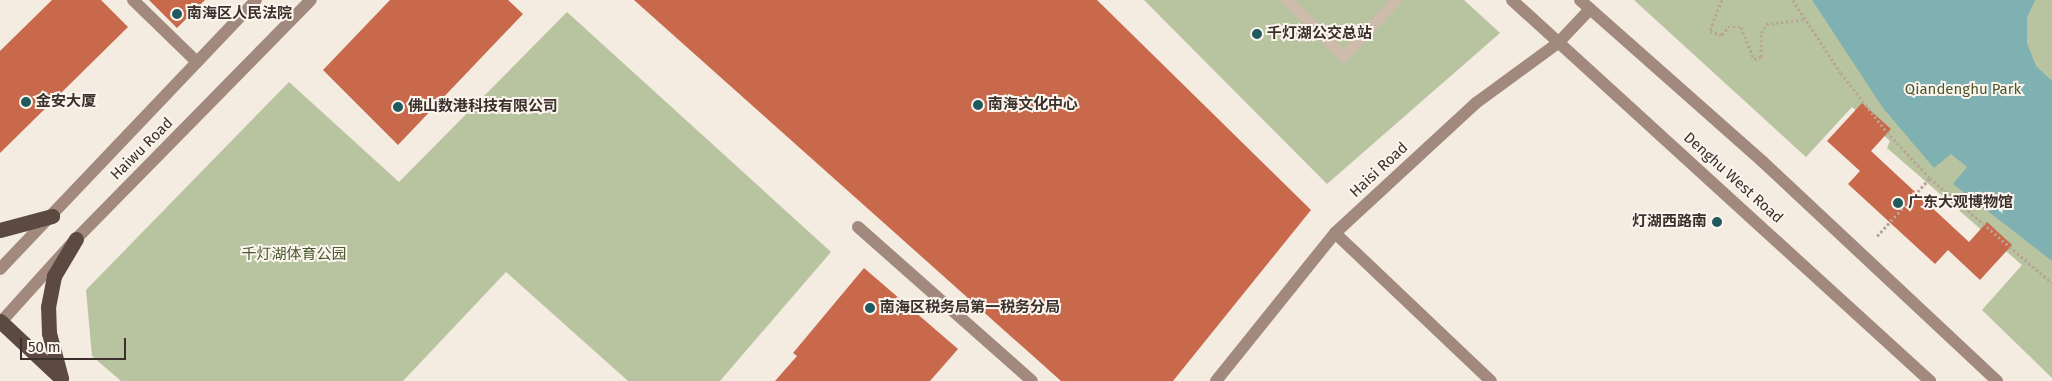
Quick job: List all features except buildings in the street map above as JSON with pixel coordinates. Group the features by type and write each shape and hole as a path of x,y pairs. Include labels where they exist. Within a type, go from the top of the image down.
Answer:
{"highway":[{"path":"0,230 52,216"},
{"path":"63,379 49,333 48,307 54,276 76,239"},
{"path":"0,322 63,379"}],"main road":[{"path":"133,0 197,62"},
{"path":"0,270 256,0"},
{"name":"Haiwu Road","path":"0,322 76,239 311,0"},
{"name":"Denghu West Road","path":"1512,0 1930,381"},
{"name":"Denghu West Road","path":"1580,0 1762,161 1997,381"},
{"name":"Haisi Road","path":"1216,381 1335,233 1476,103 1558,43 1590,9"},
{"path":"858,227 1032,381"},
{"path":"1335,233 1491,381"}],"street":[{"path":"1287,0 1343,56 1396,0"}],"path":[{"path":"1722,0 1710,31 1722,35 1728,27 1741,27 1754,59 1761,57 1760,33 1766,24 1805,19"},
{"path":"1793,0 1888,132 1930,178 2052,283"},
{"path":"1877,236 1930,178"}],"green space":[{"path":"1144,0 1464,0 1500,33 1327,184"},
{"name":"Qiandenghu Park","path":"1634,0 2052,0 2052,378 1982,310 2022,265 1887,148 1890,141 1852,107 1806,157"},
{"name":"千灯湖体育公园","path":"567,12 831,252 720,381 628,381 506,272 403,381 121,381 92,356 86,290 289,82 399,182"}],"water":[{"path":"1812,0 2035,0 2027,18 2027,43 2036,66 2052,81 2052,261 1953,184 1967,167 1951,154 1934,168 1883,108"}],"place":[{"name":"南海区人民法院","path":"177,14"},
{"name":"千灯湖公交总站","path":"1257,34"},
{"name":"金安大厦","path":"26,102"},
{"name":"南海文化中心","path":"978,105"},
{"name":"佛山数港科技有限公司","path":"398,107"},
{"name":"广东大观博物馆","path":"1898,203"},
{"name":"灯湖西路南","path":"1717,222"},
{"name":"南海区税务局第一税务分局","path":"870,308"}]}
